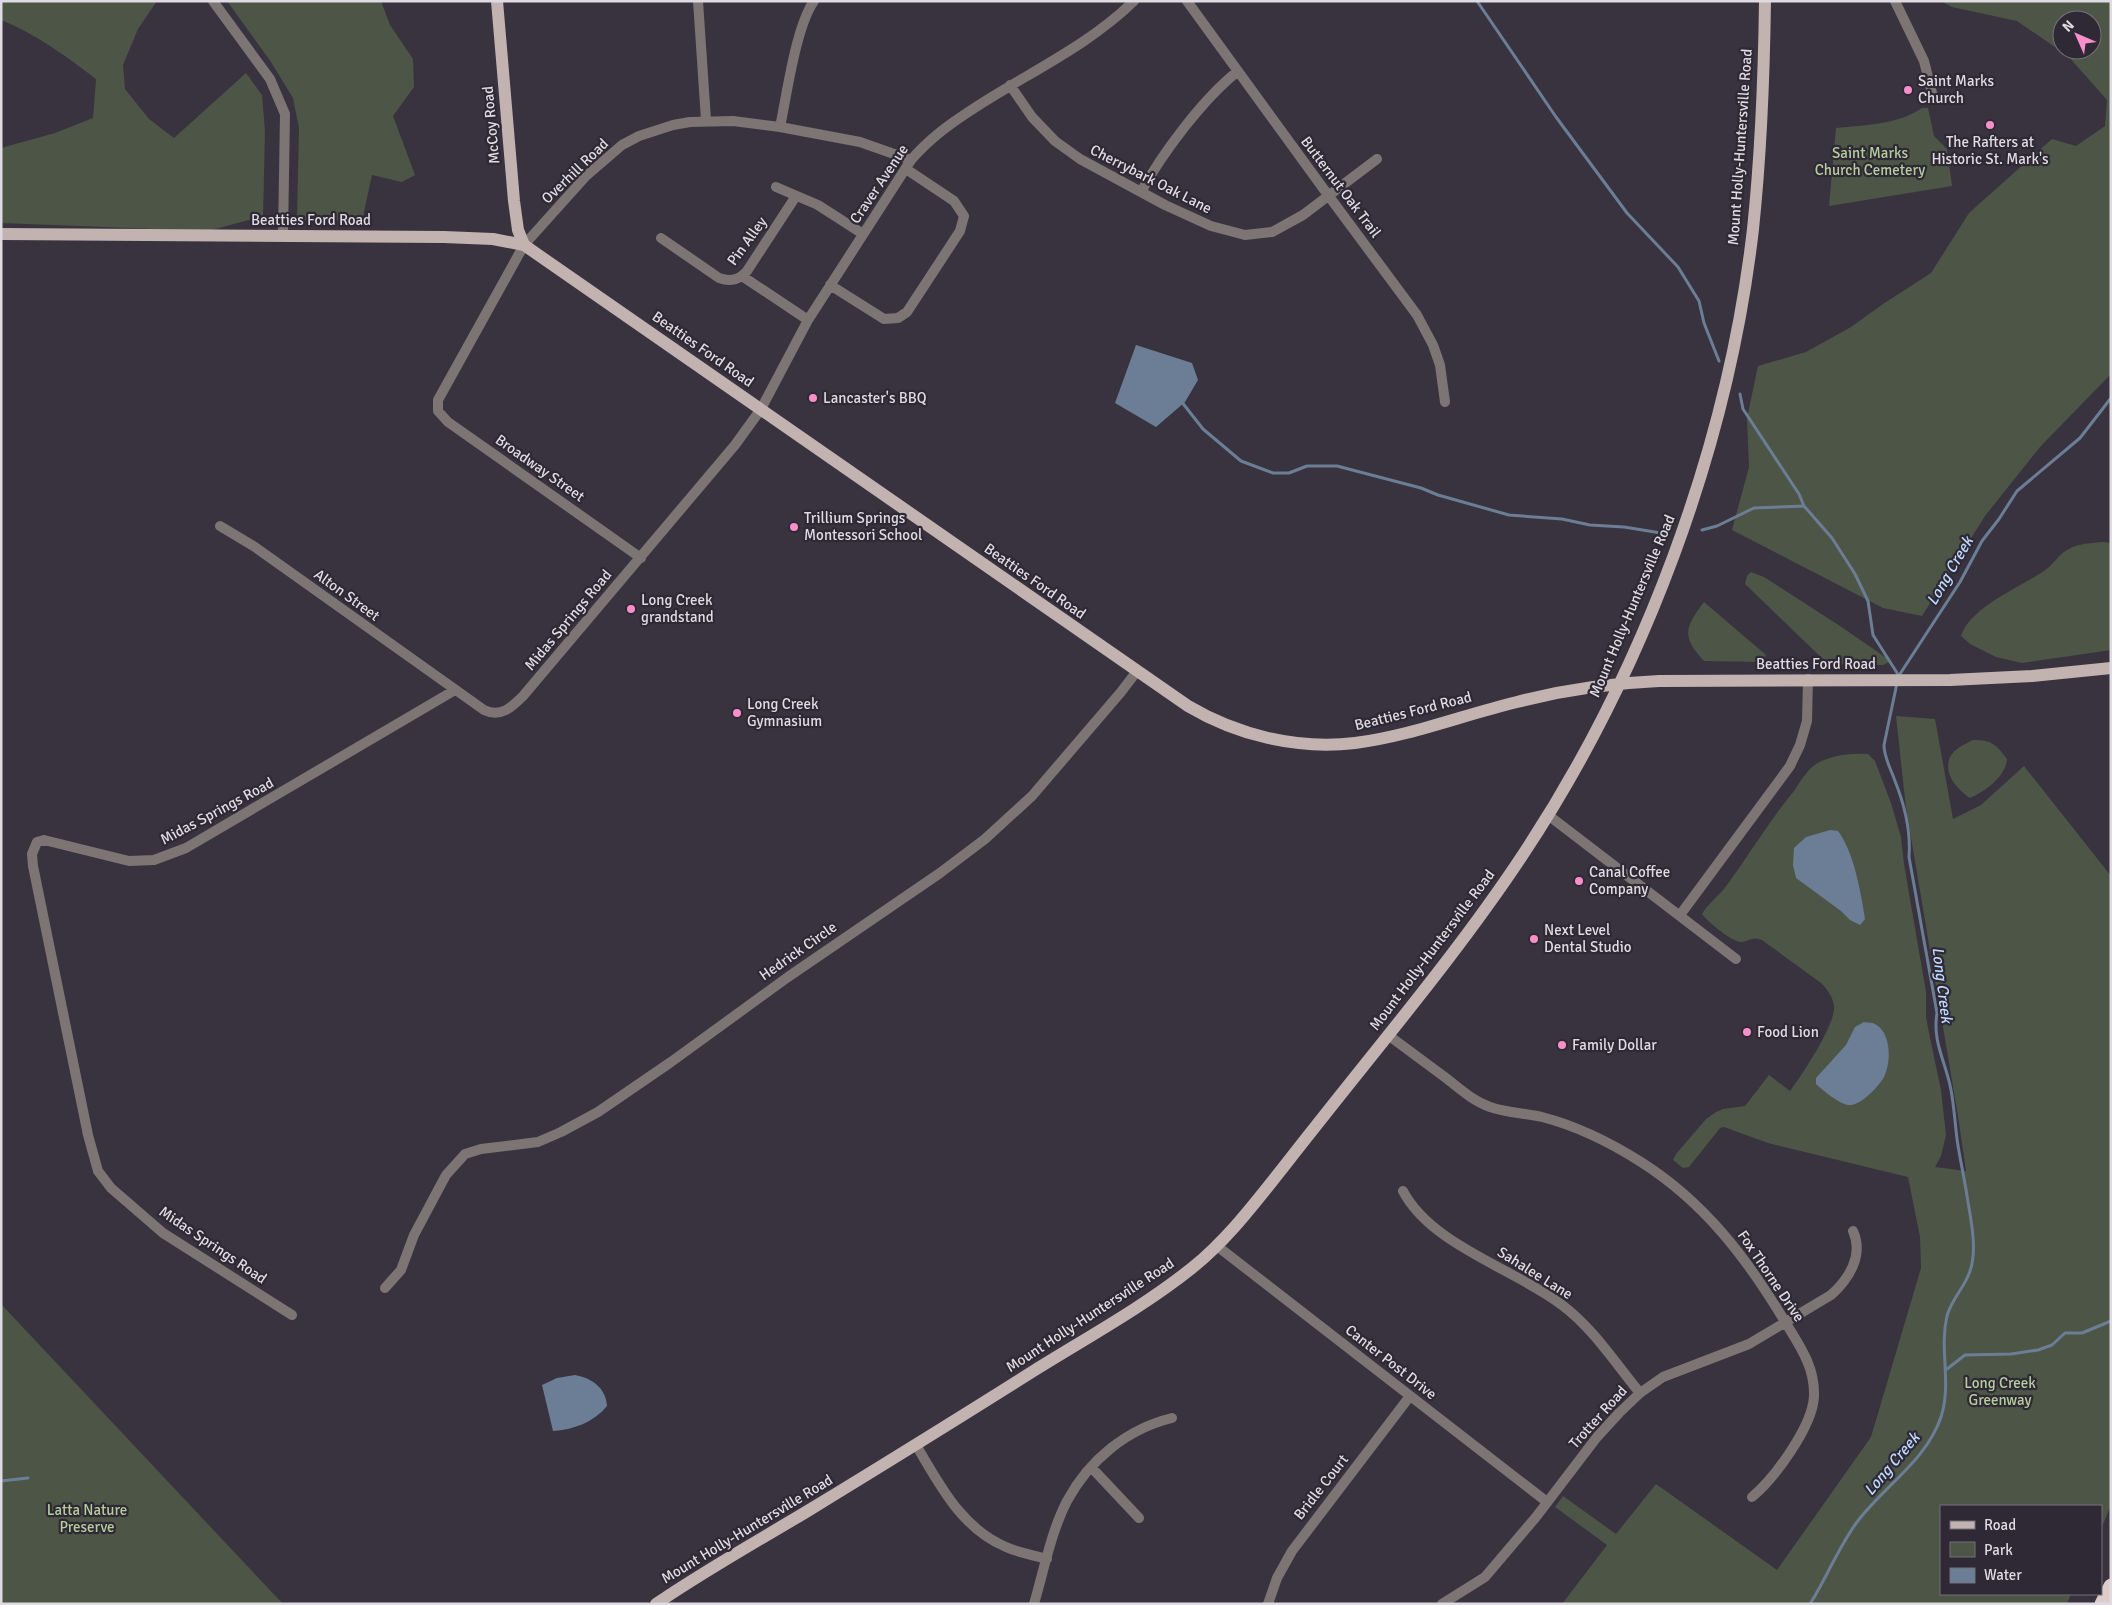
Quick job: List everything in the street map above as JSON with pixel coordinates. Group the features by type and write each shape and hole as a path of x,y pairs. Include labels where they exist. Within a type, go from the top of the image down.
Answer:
{"highway":[{"path":"2102,1604 2111,1586"}],"main road":[{"name":"McCoy Road","path":"497,1 516,216 518,230 524,245"},
{"name":"Mount Holly-Huntersville Road","path":"656,1604 916,1445 1147,1300 1195,1266 1217,1246 1254,1205 1495,896 1548,815 1604,715 1666,572 1688,516 1714,430 1732,356 1750,254 1762,105 1765,1"},
{"name":"Beatties Ford Road","path":"1,234 493,238 524,245 1188,706 1228,726 1272,739 1327,744 1353,743 1388,737 1519,701 1619,683 1808,679 1932,680 2014,677 2111,668"}],"street":[{"path":"213,1 270,79 285,114 283,236"},
{"path":"698,1 706,120"},
{"path":"780,127 801,29 808,9 814,1"},
{"name":"Craver Avenue","path":"761,409 808,320 830,285 908,165 938,132 1010,85 1093,35 1134,1"},
{"name":"Butternut Oak Trail","path":"1187,1 1422,322 1440,365 1445,402"},
{"path":"1895,1 1924,61 1932,93"},
{"path":"1141,192 1157,164 1214,92 1238,71"},
{"name":"Cherrybark Oak Lane","path":"1010,85 1032,117 1055,142 1080,159 1141,192 1211,226 1245,234 1272,232 1303,215 1377,159"},
{"name":"Overhill Road","path":"440,395 524,245 586,176 622,146 652,131 673,125 706,120 780,127 860,142 908,165 954,201 964,216 960,231 907,312 898,318 884,319 830,285"},
{"path":"776,187 818,205 863,234"},
{"name":"Pin Alley","path":"661,238 719,278 729,280 742,276 796,196"},
{"path":"742,276 808,320"},
{"name":"Broadway Street","path":"440,395 436,406 448,422 641,558"},
{"name":"Midas Springs Road","path":"292,1315 163,1233 111,1188 98,1171 88,1135 33,866 36,842 44,840 129,861 143,862 170,855 244,816 455,690 488,712 500,713 506,711 523,696 641,558 735,445 761,409"},
{"name":"Alton Street","path":"220,526 269,557 455,690"},
{"name":"Hedrick Circle","path":"385,1288 401,1270 414,1234 451,1168 465,1154 481,1149 538,1142 598,1112 985,839 1032,796 1137,671"},
{"path":"1680,916 1790,766 1800,745 1807,722 1808,679"},
{"path":"1548,815 1736,959"},
{"name":"Fox Thorne Drive","path":"1388,1035 1480,1102 1498,1109 1566,1124 1618,1148 1666,1178 1690,1198 1730,1240 1765,1288 1798,1342 1811,1368 1814,1384 1813,1406 1806,1425 1790,1451 1752,1498"},
{"name":"Sahalee Lane","path":"1403,1191 1411,1206 1445,1234 1469,1251 1516,1276 1562,1305 1598,1339 1640,1393"},
{"name":"Trotter Road","path":"1442,1604 1484,1577 1547,1502 1597,1437 1640,1393 1663,1377 1749,1344 1831,1295 1847,1278 1856,1258 1857,1245 1853,1231"},
{"name":"Canter Post Drive","path":"1217,1246 1547,1502"},
{"name":"Bridle Court","path":"1268,1604 1282,1567 1302,1536 1410,1396"},
{"path":"1034,1604 1066,1502 1076,1485 1091,1467 1125,1438 1143,1427 1172,1418"},
{"path":"916,1445 947,1496 972,1526 1008,1548 1047,1559"},
{"path":"1091,1467 1139,1518"}],"green space":[{"path":"1,1 157,1 138,29 123,65 125,89 149,119 174,138 246,73 262,95 265,131 263,216 208,231 1,223 1,148 55,133 93,118 96,79 39,39 1,20"},
{"path":"227,1 381,1 390,25 413,59 414,87 393,116 415,175 402,182 372,175 362,221 297,220 299,128 293,98 271,62"},
{"path":"1941,1 2111,1 2111,374 2040,447 1985,516 1922,616 1883,608 1732,530 1749,467 1747,418 1758,366 1806,352 1851,327 1931,273 1969,213 2052,139 2076,146 2105,126 2107,100 2072,60 2102,60 2102,10 2052,10 2052,45 2017,21 1952,7"},
{"name":"Saint Marks Church Cemetery","path":"1922,108 1928,108 1934,136 1947,149 1952,186 1829,206 1836,128 1891,121 1912,114"},
{"path":"2110,543 2111,547 2111,650 2022,663 1996,657 1970,644 1961,636 1974,616 1985,607 2044,571 2064,552 2080,545"},
{"path":"1751,572 1764,577 1891,661 1883,665 1828,664 1745,584 1747,576"},
{"path":"1704,602 1766,655 1763,662 1704,661 1692,645 1688,632 1693,618"},
{"name":"Long Creek Greenway","path":"1896,716 1935,719 1953,819 1981,805 2024,766 2111,876 2111,1505 2102,1527 2102,1505 1940,1505 1940,1595 2071,1595 2067,1604 1562,1604 1607,1545 1555,1507 1563,1496 1616,1534 1656,1484 1777,1570 1871,1437 1921,1268 1920,1237 1908,1177 1768,1143 1724,1127 1720,1128 1689,1167 1683,1168 1673,1160 1706,1119 1723,1109 1745,1106 1769,1075 1790,1091 1810,1062 1830,1025 1834,1006 1829,993 1821,983 1762,940 1754,939 1742,942 1733,939 1702,914 1727,885 1810,769 1822,761 1835,757 1848,754 1868,754 1875,761 1891,803 1901,837 1926,992 1926,1017 1941,1090 1946,1135 1941,1156 1935,1167 1966,1171 1906,808"},
{"path":"1973,740 1993,744 2007,759 2006,765 1999,777 1970,798 1952,781 1948,763 1954,752"},
{"name":"Latta Nature Preserve","path":"1,1304 283,1604 1,1604"}],"water":[{"path":"1136,345 1192,363 1198,380 1185,402 1156,427 1115,403"},
{"path":"1830,830 1838,831 1853,861 1865,919 1860,925 1850,920 1841,911 1796,878 1793,865 1794,848 1806,837"},
{"path":"1864,1022 1875,1024 1885,1034 1889,1056 1888,1064 1884,1077 1874,1090 1858,1103 1848,1105 1822,1090 1816,1084 1816,1078 1846,1045 1855,1027"},
{"path":"575,1375 592,1381 597,1385 604,1394 607,1406 596,1417 583,1424 553,1431 542,1385 557,1378"}],"waterway":[{"path":"1477,1 1556,117 1627,213 1678,267 1699,301 1704,323 1719,361"},
{"path":"1740,394 1743,409 1799,494 1804,506 1832,538 1855,574 1868,601 1873,635 1899,676"},
{"name":"Long Creek","path":"1898,677 1960,582 1982,541 2017,491 2080,438 2111,398"},
{"path":"1181,401 1203,429 1241,461 1273,473 1289,473 1307,466 1337,466 1421,488 1438,495 1509,515 1562,519 1590,525 1624,527 1661,533"},
{"path":"1702,530 1717,526 1754,508 1804,506"},
{"name":"Long Creek","path":"1810,1604 1857,1522 1915,1460 1934,1433 1944,1404 1946,1379 1944,1341 1947,1316 1951,1305 1968,1276 1973,1259 1971,1220 1958,1147 1951,1090 1936,1033 1937,1013 1909,857 1909,837 1906,818 1902,800 1884,750 1897,683"},
{"path":"1947,1369 1965,1355 2011,1354 2038,1350 2052,1345 2065,1333 2082,1333 2111,1321"},
{"path":"1,1481 28,1478"}],"place":[{"name":"Saint Marks Church","path":"1908,90"},
{"name":"The Rafters at Historic St. Mark's","path":"1990,125"},
{"name":"Lancaster's BBQ","path":"813,398"},
{"name":"Trillium Springs Montessori School","path":"794,527"},
{"name":"Long Creek grandstand","path":"631,609"},
{"name":"Long Creek Gymnasium","path":"737,713"},
{"name":"Canal Coffee Company","path":"1579,881"},
{"name":"Next Level Dental Studio","path":"1534,939"},
{"name":"Food Lion","path":"1747,1032"},
{"name":"Family Dollar","path":"1562,1045"}]}
